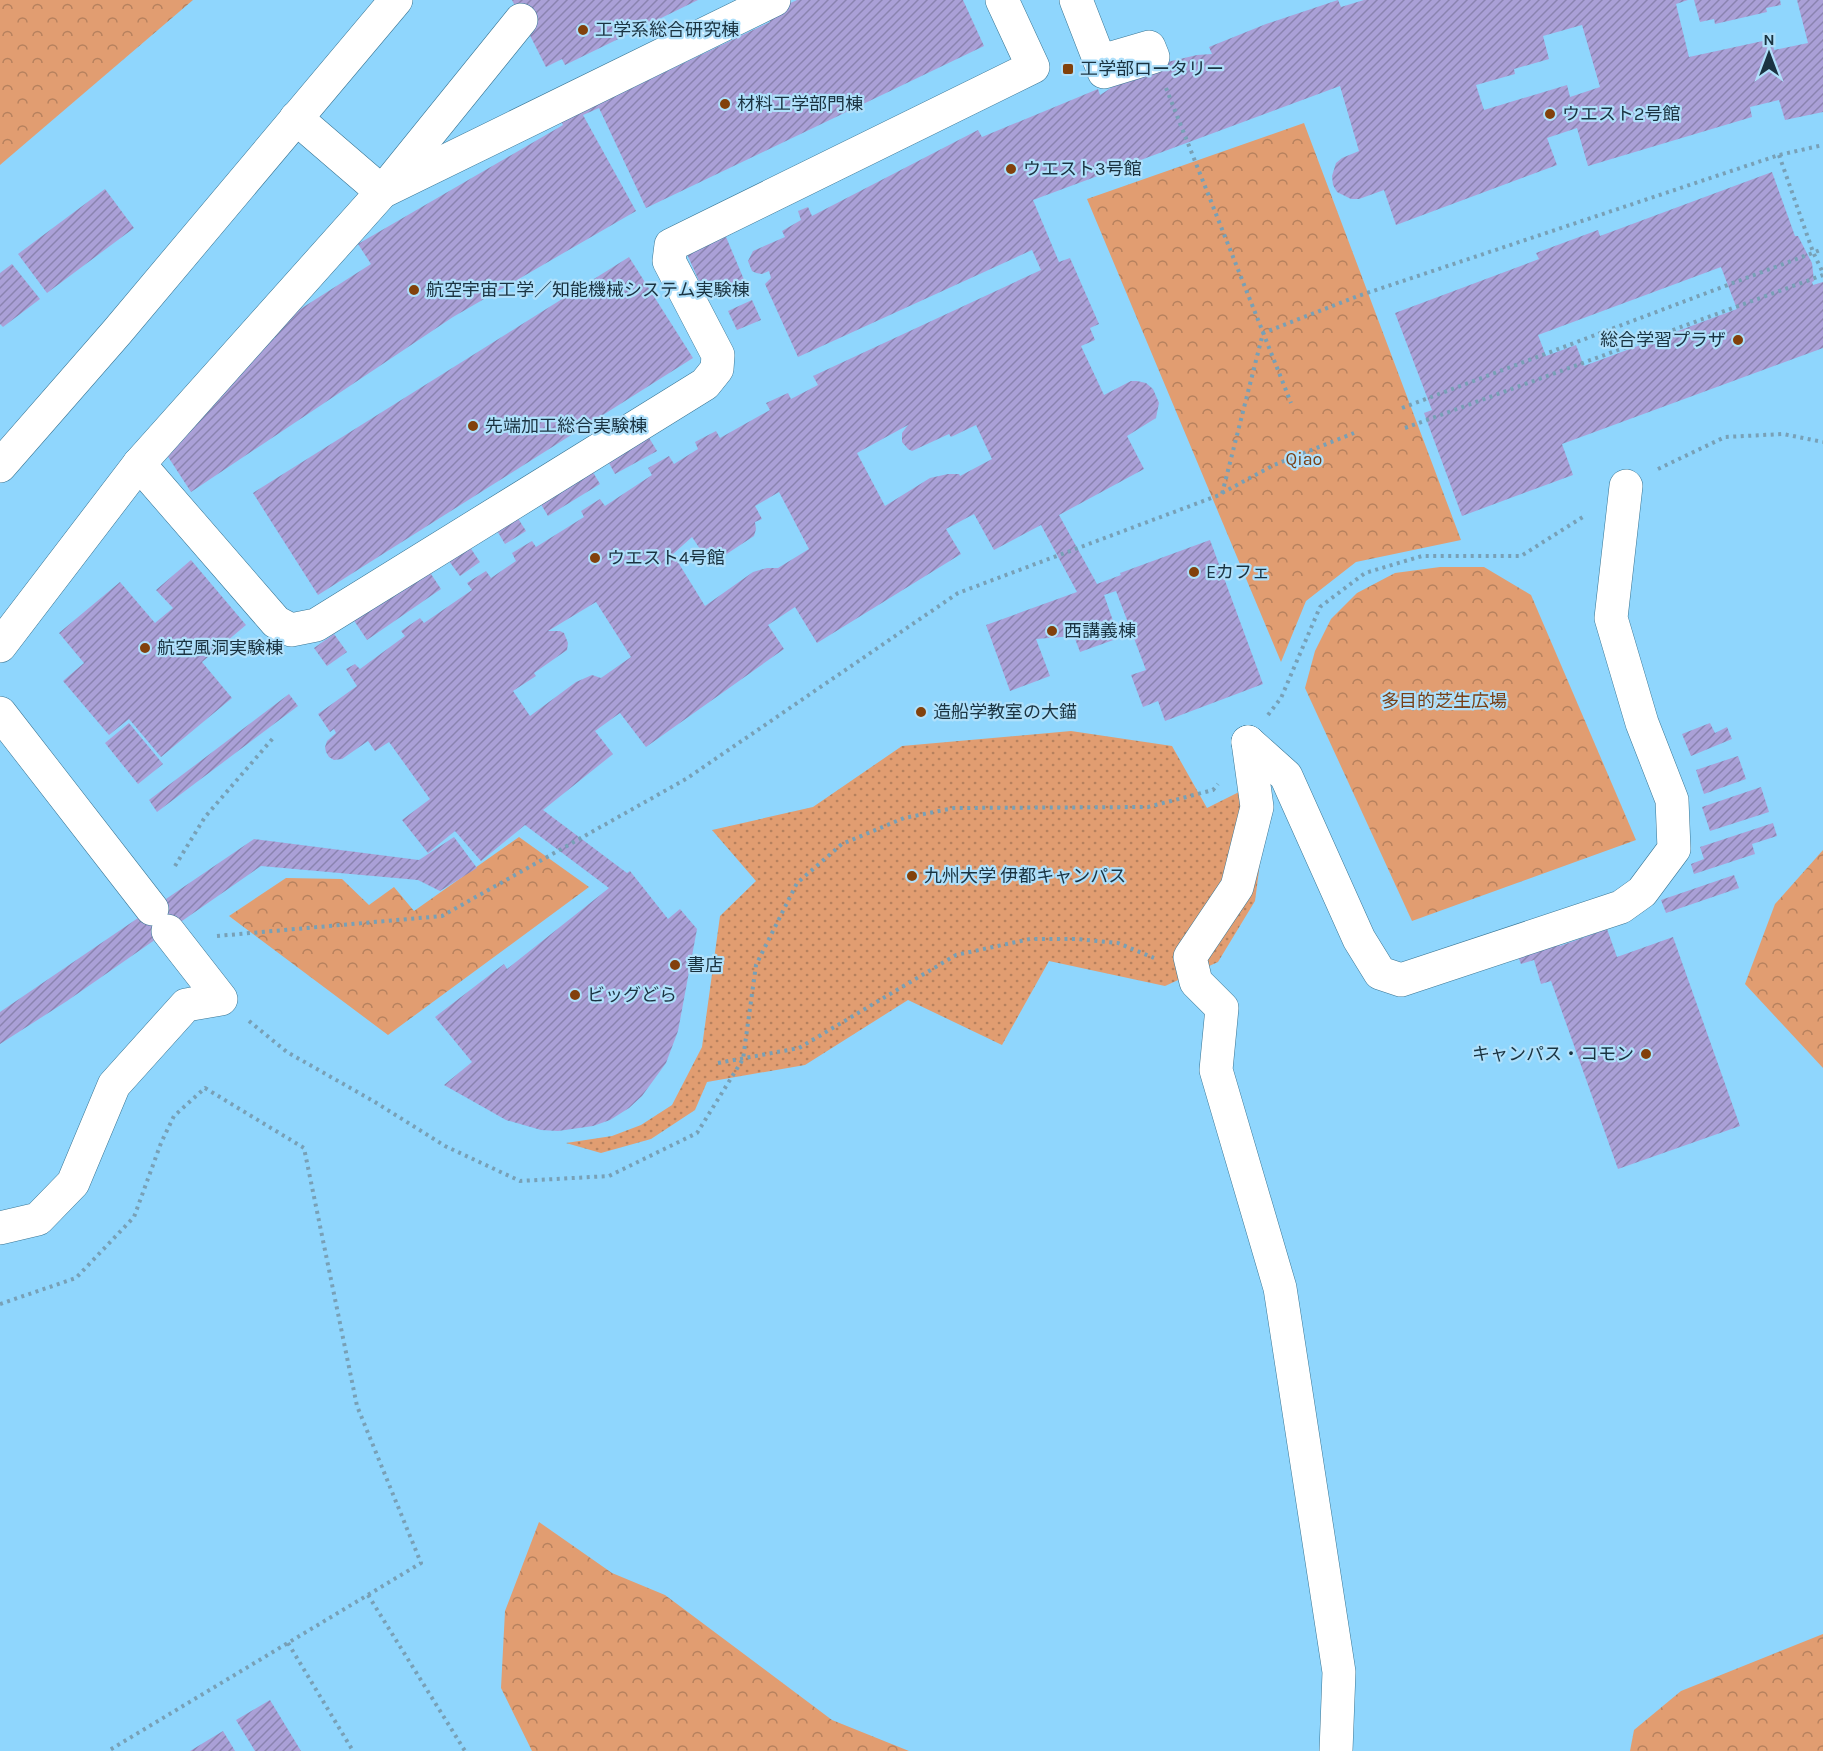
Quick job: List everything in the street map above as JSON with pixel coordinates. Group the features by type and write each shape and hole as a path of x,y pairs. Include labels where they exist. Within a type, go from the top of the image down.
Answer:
{"street":[{"path":"0,466 117,332 396,0"},
{"path":"382,192 774,0"},
{"path":"139,464 276,622 291,630 316,625 705,384 717,369 718,355 669,261 671,245 1033,67 1002,0"},
{"path":"1076,0 1101,61 1149,47 1153,57"},
{"path":"0,646 139,464 382,192 521,20"},
{"path":"296,118 382,192"},
{"path":"1248,742 1286,776 1359,939 1380,973 1401,980 1621,907 1642,892 1674,849 1672,800 1642,723 1611,618 1626,486"},
{"path":"0,713 221,999 186,1005 114,1085 73,1183 38,1219 0,1227"},
{"path":"1248,742 1257,807 1237,887 1190,957 1196,982 1222,1008 1216,1070 1280,1288 1339,1672 1336,1751"}],"path":[{"path":"1153,57 1291,403"},
{"path":"1263,333 1358,296 1779,155 1823,144"},
{"path":"1405,428 1823,274 1779,155"},
{"path":"1402,408 1823,249"},
{"path":"1222,494 1263,333"},
{"path":"165,926 442,916 686,779 958,593 1222,494 1274,465 1354,433"},
{"path":"221,999 287,1052 375,1102 445,1146 519,1181 609,1176 697,1133 743,1059 756,965 797,883 842,844 904,818 954,808 1148,807 1213,790 1281,698 1320,606 1365,573 1422,556 1521,556 1574,525 1626,486 1680,457 1725,437 1783,434 1823,442"},
{"path":"175,866 206,817 274,737"},
{"path":"718,1063 799,1048 956,955 1030,939 1118,942 1167,966 1181,970 1196,982"},
{"path":"0,1304 76,1278 134,1217 161,1143 174,1116 205,1088 304,1148 357,1406 421,1563 108,1751"},
{"path":"368,1595 465,1751"},
{"path":"288,1643 353,1751"}],"shaded area":[{"name":"九州大学 伊都キャンパス","path":"0,0 1823,0 1823,1751 0,1751"}],"green space":[{"path":"0,0 193,0 0,165"},
{"name":"Qiao","path":"1304,123 1461,540 1356,562 1306,601 1281,662 1087,199"},
{"name":"多目的芝生広場","path":"1440,567 1484,567 1531,595 1636,840 1412,921 1305,688 1315,651 1331,619 1357,593 1395,573"},
{"path":"1071,731 1172,746 1207,808 1269,777 1255,901 1218,962 1165,986 1049,961 1002,1045 908,1000 805,1065 707,1082 695,1110 651,1139 601,1153 566,1143 612,1136 641,1125 672,1105 702,1047 720,916 756,881 712,830 813,807 902,746"},
{"path":"519,837 589,887 388,1035 229,916 286,878 342,879 369,905 394,887 414,911"},
{"path":"1823,850 1823,1068 1745,984 1775,904"},
{"path":"539,1522 612,1573 665,1595 832,1720 909,1751 532,1751 501,1688 505,1611"},
{"path":"1823,1634 1823,1751 1630,1751 1634,1730 1681,1691"}],"building":[{"name":"工学系総合研究棟","path":"512,0 698,0 565,65 562,59 546,67"},
{"path":"797,0 963,0 984,46 646,208 599,108 583,115 636,211 453,317 191,492 161,446 215,388 248,367 242,359 275,338 269,329 371,264 358,244 563,125 558,116 615,96 770,22 766,14"},
{"path":"1338,0 1341,7 1364,0 1688,0 1676,4 1689,57 1772,39 1774,50 1808,43 1797,0 1823,0 1823,112 1785,120 1779,100 1750,107 1752,117 1588,166 1577,128 1547,138 1557,165 1396,225 1384,190 1359,199 1351,199 1337,192 1333,185 1332,176 1336,163 1359,151 1340,86 1033,200 1059,262 1070,258 1099,324 1090,328 1095,340 1081,346 1104,395 1131,381 1137,381 1146,383 1153,389 1159,403 1156,418 1127,436 1144,469 1059,515 1097,584 1121,575 1120,573 1210,540 1263,684 1165,721 1158,701 1143,707 1131,675 1146,670 1116,591 1104,595 1119,638 1080,652 1074,636 1036,639 1050,676 1010,691 986,625 1077,592 1041,525 994,550 974,514 946,529 961,554 817,643 795,607 768,625 784,649 646,747 620,713 595,731 613,754 543,810 627,873 630,871 668,919 680,909 697,929 678,1031 666,1063 642,1096 610,1120 593,1126 558,1131 541,1130 506,1120 444,1085 472,1062 435,1017 504,964 507,969 609,888 525,825 481,861 455,831 428,853 402,820 430,799 389,742 375,751 368,741 342,759 334,760 326,752 327,741 336,733 334,729 330,732 318,714 357,686 346,669 355,664 360,669 405,636 401,631 420,618 424,623 472,590 467,583 486,571 491,578 516,561 512,553 532,541 536,547 584,517 581,511 600,499 605,506 652,475 648,468 669,456 674,464 698,449 695,442 716,431 720,438 770,410 766,403 788,393 791,399 818,385 813,376 1041,270 1032,250 798,357 765,284 771,278 769,271 762,274 756,273 752,271 748,261 753,251 785,237 782,231 801,220 798,211 808,207 812,216 978,130 982,137 1098,89 1100,95 1163,63 1212,54 1209,47 1266,24","holes":["1582,25 1600,87 1570,97 1567,85 1484,110 1476,85 1515,74 1514,69 1549,59 1543,36","908,425 902,433 902,442 912,451 949,434 951,437 976,425 992,459 960,476 959,474 948,474 930,478 885,506 857,453","779,492 809,549 778,568 753,572 705,606 673,554 692,537 702,552 708,548 713,554 725,555 754,536 755,522 762,519 755,506","596,602 631,657 601,678 592,675 576,682 530,716 513,691 536,676 534,673 567,650 568,643 564,633 548,631"]},
{"path":"1694,0 1780,0 1781,5 1766,8 1767,12 1715,24 1714,19 1700,22"},
{"name":"総合学習プラザ","path":"1772,172 1795,236 1798,236 1812,263 1813,285 1823,282 1823,348 1562,444 1573,475 1462,516 1424,413 1432,410 1395,313 1539,259 1536,253 1598,230 1600,236","holes":["1721,267 1737,309 1584,366 1576,345 1546,356 1538,335"]},
{"path":"105,189 134,228 47,293 18,254"},
{"path":"726,237 745,282 707,299 687,254"},
{"name":"先端加工総合実験棟","path":"629,257 693,358 318,595 253,493"},
{"path":"12,264 40,299 3,327 0,324 0,273"},
{"path":"752,300 761,320 737,330 728,311"},
{"path":"645,431 657,451 615,474 604,454"},
{"path":"588,464 600,484 548,516 536,496"},
{"path":"514,512 526,531 505,544 493,524"},
{"path":"467,543 480,562 460,576 446,557"},
{"name":"航空風洞実験棟","path":"191,560 246,625 202,662 232,698 161,757 129,719 109,735 63,681 84,663 59,633 120,582 155,623 173,608 156,590"},
{"path":"427,568 441,589 367,640 353,619"},
{"path":"334,634 347,652 327,666 314,648"},
{"path":"289,694 298,706 157,812 149,800"},
{"path":"129,723 163,764 138,784 105,743"},
{"path":"1710,723 1715,733 1727,727 1732,739 1691,756 1682,734"},
{"path":"1738,756 1746,779 1704,794 1696,770"},
{"path":"1761,787 1769,812 1710,831 1702,807"},
{"path":"1773,823 1777,836 1752,844 1755,854 1694,874 1691,864 1704,859 1700,847"},
{"path":"454,837 477,868 440,891 418,880 261,866 67,1001 0,1044 0,1012 254,839 419,860"},
{"path":"1734,875 1739,888 1666,913 1661,900"},
{"name":"キャンパス・コモン","path":"1607,929 1617,957 1673,937 1740,1126 1618,1169 1551,981 1541,984 1534,960 1521,964 1517,954 1558,940 1560,946"},
{"path":"270,1700 301,1751 255,1751 236,1720"},
{"path":"223,1731 235,1751 190,1751"}],"place":[{"name":"工学系総合研究棟","path":"583,30"},
{"name":"工学部ロータリー","path":"1068,69"},
{"name":"材料工学部門棟","path":"725,104"},
{"name":"ウエスト2号館","path":"1550,114"},
{"name":"ウエスト3号館","path":"1011,169"},
{"name":"航空宇宙工学／知能機械システム実験棟","path":"414,290"},
{"name":"総合学習プラザ","path":"1738,340"},
{"name":"先端加工総合実験棟","path":"473,426"},
{"name":"ウエスト4号館","path":"595,558"},
{"name":"Eカフェ","path":"1194,572"},
{"name":"西講義棟","path":"1052,631"},
{"name":"航空風洞実験棟","path":"145,648"},
{"name":"造船学教室の大錨","path":"921,712"},
{"name":"九州大学 伊都キャンパス","path":"912,876"},
{"name":"書店","path":"675,965"},
{"name":"ビッグどら","path":"575,995"},
{"name":"キャンパス・コモン","path":"1646,1054"}]}
